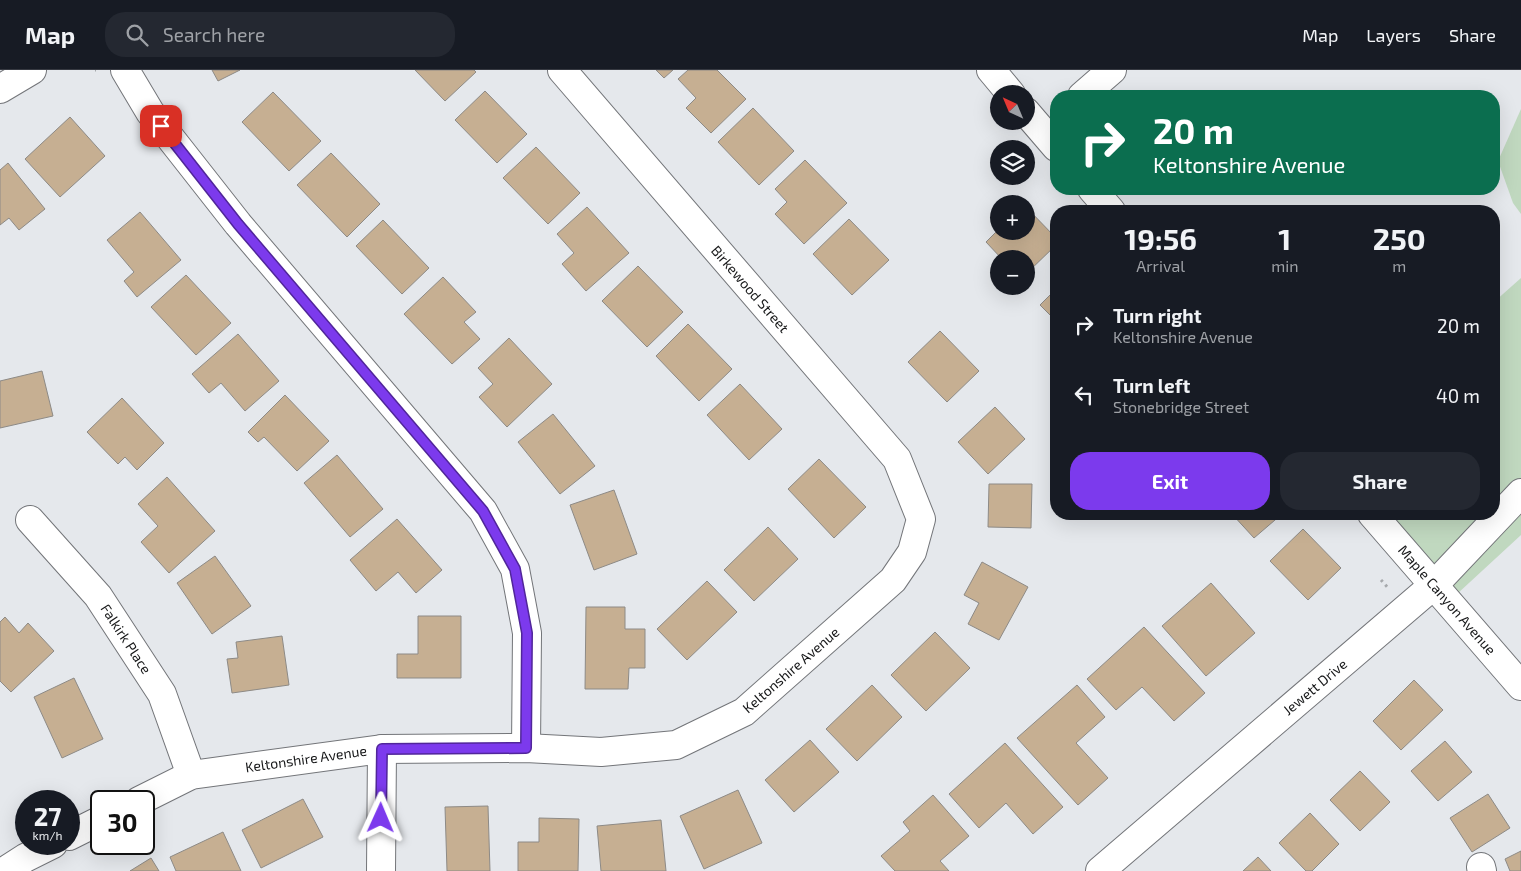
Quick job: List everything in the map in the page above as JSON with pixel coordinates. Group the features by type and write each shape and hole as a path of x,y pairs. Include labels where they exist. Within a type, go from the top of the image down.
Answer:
{"street":[{"path":"0,89 32,70"},
{"path":"125,70 150,112 238,224 483,511 515,569 527,633 526,748"},
{"name":"Birkewood Street","path":"562,70 897,459 921,519"},
{"path":"991,70 1004,85"},
{"path":"1089,90 1112,70"},
{"path":"1097,195 1106,205"},
{"name":"Jewett Drive","path":"1500,515 1521,493"},
{"name":"Keltonshire Avenue","path":"155,793 191,775 382,749 526,748 601,752 676,745 744,712 893,580 912,552 921,519"},
{"name":"Falkirk Place","path":"30,520 98,596 162,694 191,775"},
{"name":"Maple Canyon Avenue","path":"1377,520 1435,584 1521,686"},
{"name":"Jewett Drive","path":"1100,871 1435,584 1495,520"},
{"path":"381,871 382,749"},
{"path":"5,871 31,855"}],"path":[{"path":"1381,580 1388,589"}],"green space":[{"path":"1521,109 1521,214 1513,203 1500,167 1500,156"},
{"path":"1521,278 1521,535 1457,594 1393,520 1500,520 1500,297"}],"building":[{"path":"212,70 240,70 218,81"},
{"path":"415,70 474,70 476,72 445,101"},
{"path":"656,70 673,70 664,78"},
{"path":"688,70 717,70 746,99 711,133 686,108 696,98 678,79"},
{"path":"485,91 527,134 497,163 455,120"},
{"path":"273,92 321,141 289,171 242,122"},
{"path":"753,108 794,151 759,185 718,142"},
{"path":"70,117 105,156 60,197 25,159"},
{"path":"536,147 580,193 548,224 503,178"},
{"path":"331,153 380,204 347,237 297,185"},
{"path":"805,160 847,203 804,244 775,214 787,202 775,189"},
{"path":"8,163 45,209 19,230 9,218 0,225 0,170"},
{"path":"587,207 629,253 586,291 562,264 574,253 557,234"},
{"path":"140,212 181,260 137,297 124,281 134,272 107,240"},
{"path":"1035,216 1050,232 1050,251 1035,265 1035,250 994,250 986,242 990,238 990,240 1035,240"},
{"path":"849,219 889,260 852,295 813,254"},
{"path":"383,220 429,268 402,294 356,246"},
{"path":"638,266 683,312 647,347 602,301"},
{"path":"186,275 231,323 196,355 151,307"},
{"path":"443,277 476,312 464,322 480,339 452,364 404,314"},
{"path":"1050,295 1050,315 1040,305"},
{"path":"688,324 732,369 699,401 656,356"},
{"path":"940,331 979,371 947,402 908,362"},
{"path":"238,334 279,381 245,411 221,383 209,393 192,374"},
{"path":"509,338 552,384 507,427 479,397 493,384 478,368"},
{"path":"42,371 53,416 0,428 0,381"},
{"path":"740,384 782,429 749,460 707,415"},
{"path":"285,395 329,441 297,471 264,437 258,442 248,432"},
{"path":"122,398 164,443 137,470 125,457 118,464 87,432"},
{"path":"995,407 1025,439 988,474 958,442"},
{"path":"553,414 595,466 560,494 518,442"},
{"path":"337,455 383,509 350,537 304,483"},
{"path":"819,459 866,507 834,538 788,489"},
{"path":"167,477 215,531 169,573 141,542 158,526 138,504"},
{"path":"989,484 1032,484 1031,528 988,527"},
{"path":"614,490 637,554 594,570 570,505"},
{"path":"397,519 442,570 416,593 398,572 376,591 350,560"},
{"path":"1238,520 1275,520 1254,538"},
{"path":"768,527 798,559 754,601 724,570"},
{"path":"1303,529 1341,568 1308,600 1270,561"},
{"path":"215,556 251,606 212,634 177,583"},
{"path":"982,562 1028,587 999,640 968,624 979,603 964,595"},
{"path":"707,581 737,612 687,660 657,629"},
{"path":"1211,583 1255,633 1206,676 1162,626"},
{"path":"586,607 625,607 625,629 645,629 645,668 629,668 628,689 585,689"},
{"path":"418,616 461,616 461,678 397,678 397,654 418,654"},
{"path":"5,617 19,633 28,623 54,651 11,692 0,681 0,622"},
{"path":"1144,627 1205,693 1174,721 1142,687 1116,710 1087,679"},
{"path":"935,632 970,668 926,711 891,675"},
{"path":"282,636 289,685 232,693 227,659 238,658 236,642"},
{"path":"74,678 103,739 62,758 34,697"},
{"path":"1414,680 1443,710 1401,750 1373,721"},
{"path":"872,685 902,717 857,761 826,729"},
{"path":"1077,685 1105,717 1076,743 1108,778 1078,805 1017,738"},
{"path":"810,740 839,772 794,812 765,780"},
{"path":"1445,741 1472,772 1438,801 1411,771"},
{"path":"1005,743 1063,807 1033,834 1006,803 979,828 949,794"},
{"path":"1360,771 1390,802 1360,831 1330,800"},
{"path":"738,790 762,843 704,869 680,816"},
{"path":"1488,794 1510,828 1472,852 1450,818"},
{"path":"933,795 969,836 940,861 949,871 895,871 881,856 910,831 903,822"},
{"path":"303,799 323,837 261,868 242,830"},
{"path":"488,806 490,871 447,871 445,807"},
{"path":"1310,813 1339,844 1312,871 1306,871 1279,843"},
{"path":"539,818 579,819 578,871 518,871 518,842 539,842"},
{"path":"661,820 666,871 601,871 597,826"},
{"path":"223,832 241,871 176,871 170,857"},
{"path":"1521,851 1521,871 1510,871 1505,859"},
{"path":"1258,857 1271,871 1243,871"},
{"path":"151,858 159,871 130,871"}],"route":[{"path":"161,126 238,224 483,511 515,569 527,633 526,748 382,749 381,818"}]}
